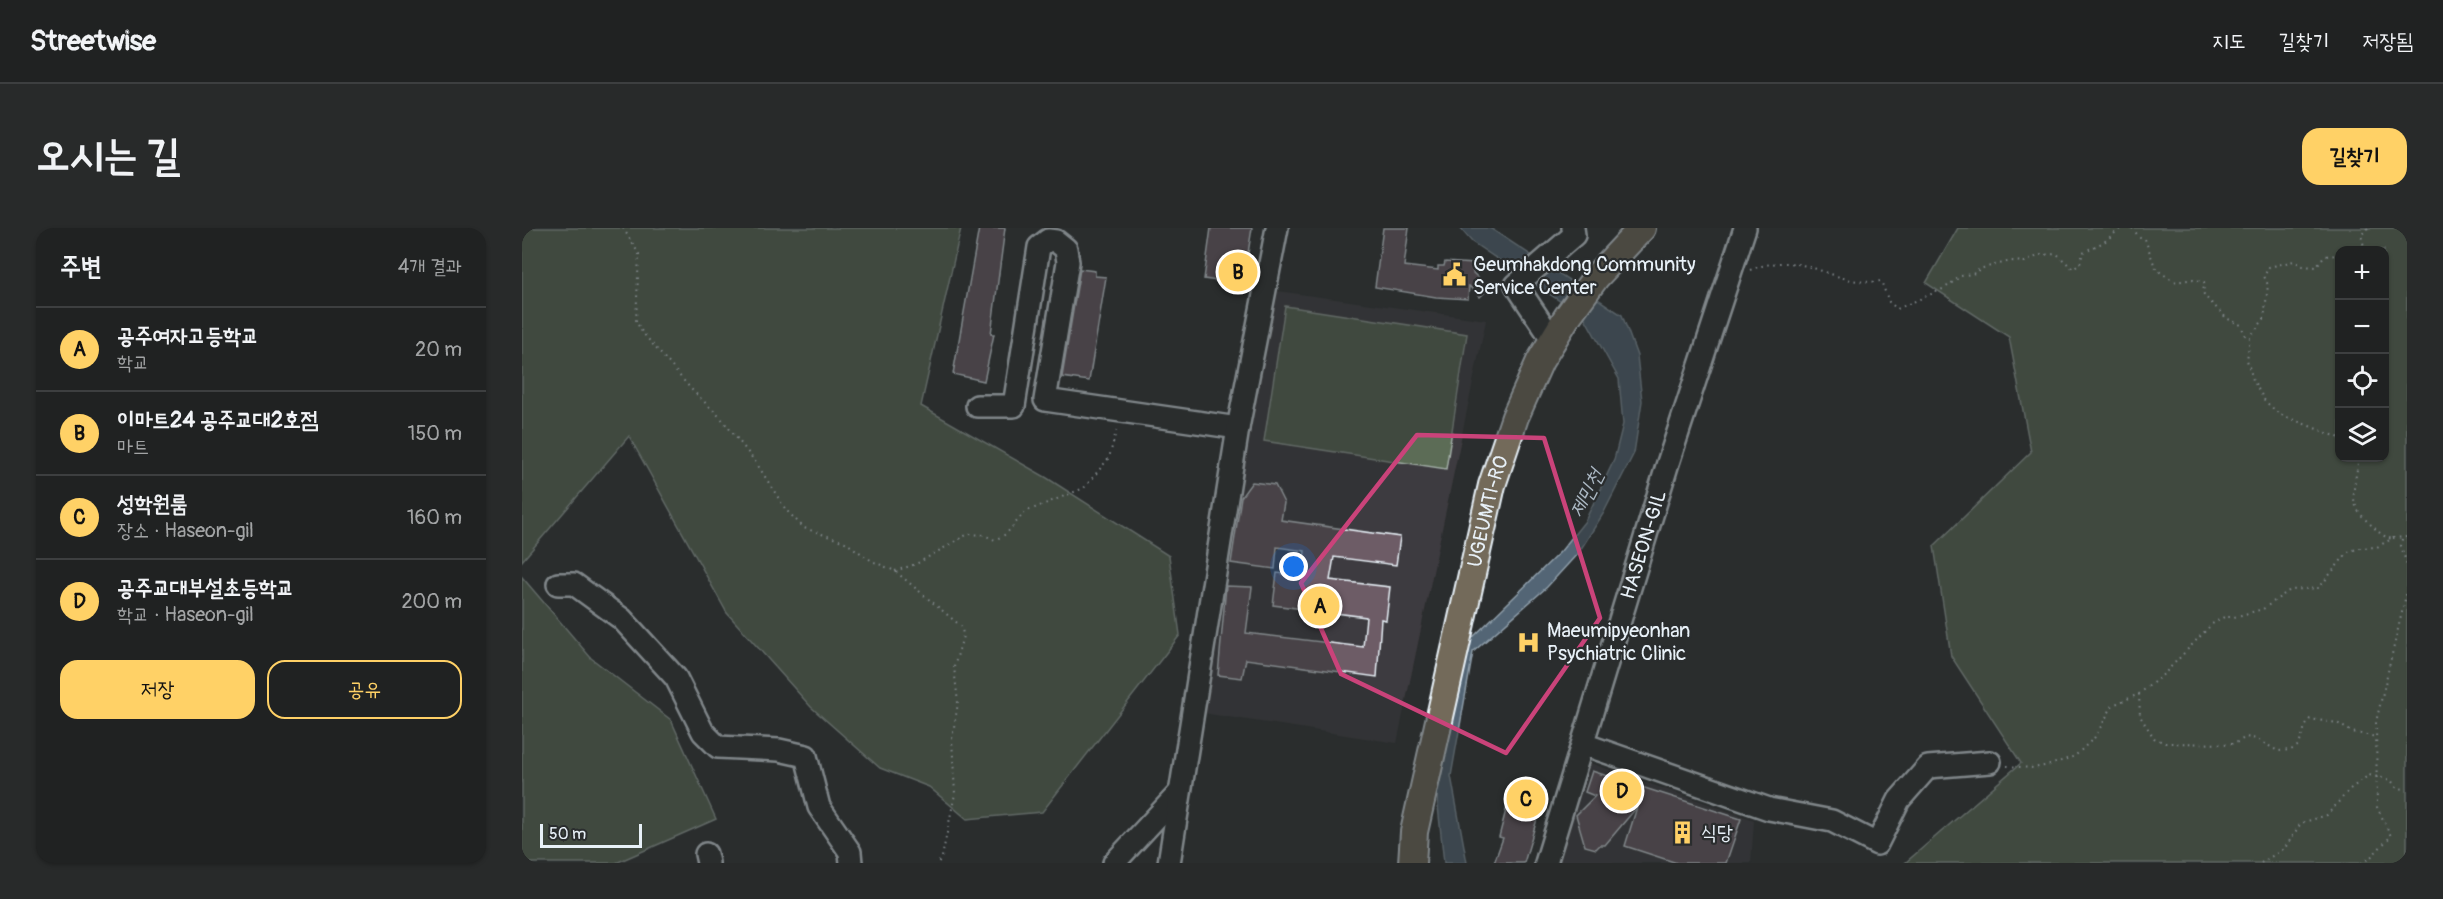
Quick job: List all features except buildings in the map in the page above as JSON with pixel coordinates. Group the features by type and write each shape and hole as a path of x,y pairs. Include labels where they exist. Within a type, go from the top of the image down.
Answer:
{"main road":[{"name":"UGEUMTI-RO","path":"1412,863 1414,832 1492,485 1515,417 1540,362 1567,318 1596,277 1642,228"},
{"name":"UGEUMTI-RO","path":"1396,863 1414,832"}],"street":[{"path":"1169,863 1238,428 1277,228"},
{"path":"1554,342 1515,285 1574,236 1573,228"},
{"name":"HASEON-GIL","path":"1546,863 1667,466 1746,228"},
{"path":"977,406 1014,406 1039,247 1048,240 1056,241 1066,249 1068,262 1045,400 1238,428"},
{"path":"558,584 574,584 622,619 676,678 703,732 718,747 779,750 806,756 819,807 850,852 852,863"},
{"path":"1583,744 1769,809 1832,821 1877,844 1899,800 1928,767 1990,762"},
{"path":"1114,863 1179,793"}],"path":[{"path":"623,228 639,254 636,321 642,332 691,389 721,418 757,464 786,510 804,528 845,542 872,561 895,571 962,627 963,636 954,667 958,704 952,747 955,794 942,857 938,863"},
{"path":"1731,274 1780,261 1805,264 1852,281 1883,282 1889,302 1897,309 1951,284 1961,276 1974,274 1979,269 1998,264 2025,262 2040,255 2057,254 2070,267 2075,268 2083,252 2104,242 2121,228"},
{"path":"2132,228 2140,238 2145,239 2156,269 2176,282 2193,279 2204,282 2204,293 2212,305 2223,311 2226,318 2241,325 2245,335 2250,337"},
{"path":"2364,246 2361,235 2368,228"},
{"path":"2335,255 2324,256 2316,267 2303,266 2294,261 2269,267 2264,276 2268,285 2264,319 2250,337 2247,360 2265,401 2278,414 2335,436"},
{"path":"895,571 916,564 968,534 984,535 995,540 1006,534 1025,512 1084,488 1109,458 1125,413"},
{"path":"2357,462 2354,505 2359,515 2382,536 2407,537"},
{"path":"2403,537 2401,546 2407,565"},
{"path":"1990,762 2033,768 2075,756 2095,737 2113,705 2139,694 2165,673 2212,624 2224,617 2263,609 2290,590 2319,588 2348,552 2368,546 2377,547 2392,538"},
{"path":"2361,863 2370,858 2391,836 2377,807 2376,722 2407,591"},
{"path":"2139,694 2140,716 2154,738 2165,743 2234,744 2246,737 2257,739 2278,751 2291,750 2299,746 2310,719 2337,723 2352,732 2376,737"},
{"path":"2261,863 2285,848 2301,823 2327,814 2350,789 2369,775 2391,780 2396,787 2407,790"}],"highlighted area":[{"path":"1417,435 1544,438 1600,618 1506,753 1341,674 1301,583"}],"shaded area":[{"path":"1277,291 1486,320 1397,743 1196,712 1234,500"},
{"path":"1584,761 1754,820 1751,863 1554,863"}],"green space":[{"path":"522,228 961,228 921,406 1047,478 1169,556 1180,635 1042,812 967,819 929,787 880,768 811,707 727,613 629,436 522,561"},
{"path":"1958,228 2407,228 2407,863 1905,863 2021,763 1951,656 1934,546 2031,452 2009,337 1926,283"},
{"path":"1285,306 1467,334 1446,469 1264,441"},
{"path":"522,577 591,658 671,720 716,819 616,863 522,863"}],"water":[{"name":"제민천","path":"1460,228 1490,228 1622,315 1637,356 1642,401 1634,453 1603,514 1579,552 1547,587 1473,652 1451,776 1467,863 1444,863 1435,777 1463,647 1561,551 1585,521 1614,460 1623,424 1619,379 1585,318 1472,242"}],"place":[{"name":"이마트24 공주교대2호점","path":"1238,272"},
{"name":"Geumhakdong Community Service Center","path":"1455,275"},
{"name":"공주여자고등학교","path":"1320,606"},
{"name":"Maeumipyeonhan Psychiatric Clinic","path":"1529,642"},
{"name":"공주교대부설초등학교","path":"1622,791"},
{"name":"성학원룸","path":"1526,799"},
{"name":"식당","path":"1683,832"}]}
